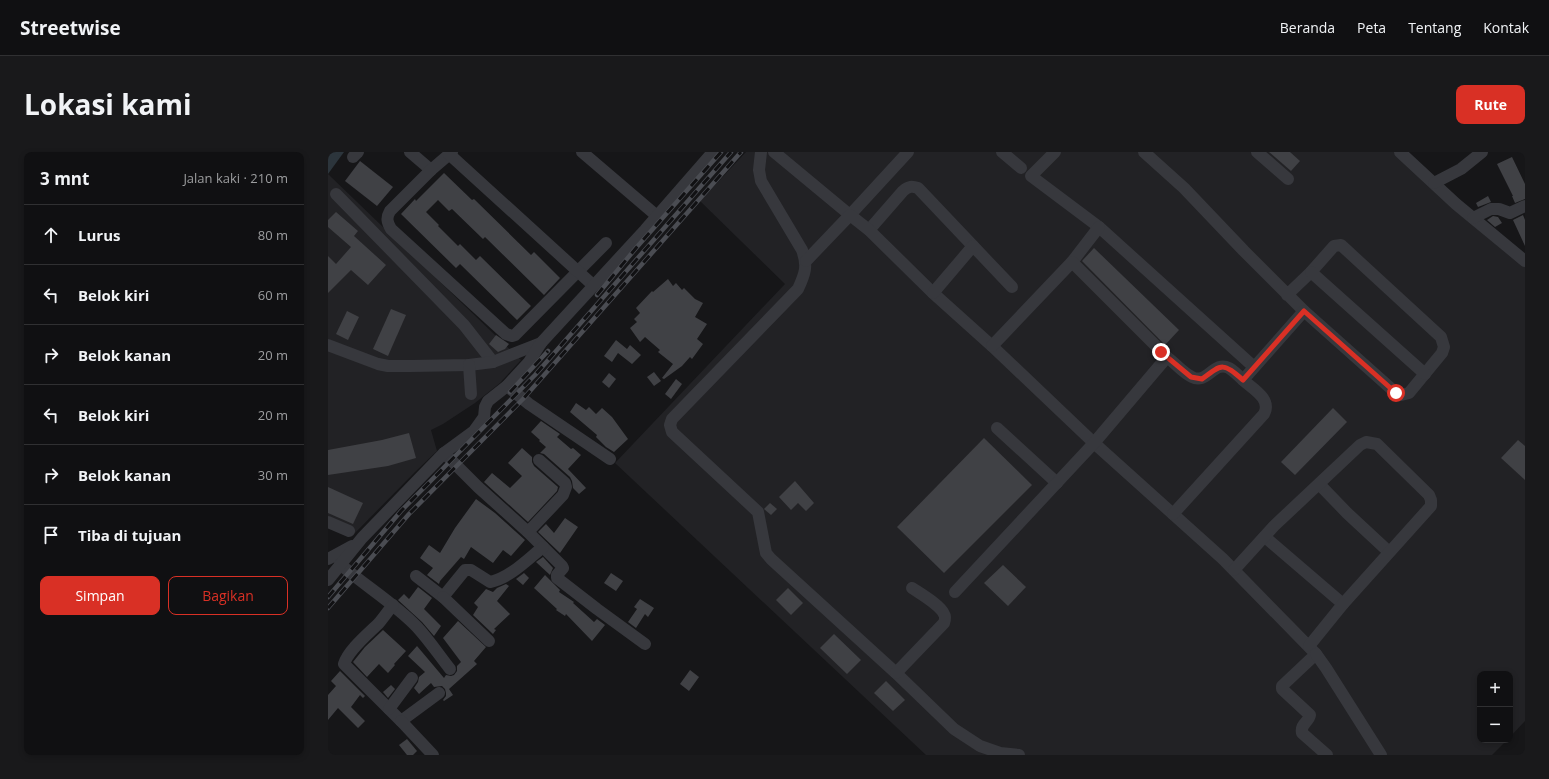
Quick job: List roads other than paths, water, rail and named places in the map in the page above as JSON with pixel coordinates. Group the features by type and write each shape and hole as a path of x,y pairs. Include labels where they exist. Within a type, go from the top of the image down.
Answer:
{"street":[{"path":"410,152 431,170"},
{"path":"582,152 657,216"},
{"path":"328,580 357,544 444,453 474,430 484,417 488,401 507,386 529,362 541,343 594,286 713,152"},
{"path":"761,152 759,170 761,181 802,250 806,261 804,276 798,289 672,419 670,425 672,432 758,512 766,553 771,559 896,673 954,729 980,746 1000,753 1019,755"},
{"path":"774,152 869,230 933,293 992,346 1094,443 1234,570 1312,650 1381,755"},
{"path":"806,261 908,152"},
{"path":"1002,152 1021,168"},
{"path":"1055,152 1031,176 1099,227 1254,367"},
{"path":"1144,152 1184,188 1287,295 1396,393 1401,395 1409,393 1442,353 1444,347 1440,337 1344,246 1334,246 1311,272 1287,295"},
{"path":"1257,152 1288,179"},
{"path":"1400,152 1434,184 1525,261"},
{"path":"1434,184 1461,169 1482,152"},
{"path":"594,286 578,271 450,153 431,170 390,211 387,216 387,222 391,229 509,336 515,335 578,271 606,243"},
{"path":"869,230 903,191 908,187 913,186 918,188 1012,287"},
{"path":"336,194 464,325 493,362"},
{"path":"1473,218 1491,209 1499,209 1510,213 1525,206"},
{"path":"992,346 1072,262 1099,227"},
{"path":"933,293 973,246"},
{"path":"1072,262 1167,357 1191,377 1202,379 1216,368 1222,366 1228,367 1265,400 1266,409 1264,414 1173,514"},
{"path":"1311,272 1425,374"},
{"path":"1243,380 1304,311"},
{"path":"328,345 378,364 388,366 469,365 493,362 541,343"},
{"path":"955,592 1094,443 1167,357"},
{"path":"469,365 471,394"},
{"path":"507,386 529,404 610,459"},
{"path":"997,428 1057,482"},
{"path":"1234,570 1319,484 1360,445 1366,442 1377,444 1429,495 1431,506 1343,604 1312,650 1282,686 1282,689 1310,715 1310,718 1302,728 1302,733 1327,755"},
{"path":"444,453 478,487 543,546 562,566 563,568 557,575 558,578 597,610 645,644"},
{"path":"528,532 563,495 566,487 565,483 540,460"},
{"path":"1319,484 1347,513 1389,552"},
{"path":"328,522 349,531"},
{"path":"1265,537 1343,604"},
{"path":"328,559 357,544"},
{"path":"443,597 465,570 471,570 490,582 495,581 512,572 543,546"},
{"path":"340,564 354,577 392,605 418,627 450,669"},
{"path":"416,576 443,597 489,641"},
{"path":"896,673 944,623 945,619 945,615 940,609 912,588"},
{"path":"392,605 380,621 352,651 344,664 433,755"},
{"path":"389,709 412,678"},
{"path":"401,721 439,693"}],"railway":[{"path":"597,295 636,248 721,152"},
{"path":"328,597 401,511 535,375 731,152"},
{"path":"328,608 409,514 523,399 741,152"},
{"path":"510,392 548,351"}]}
